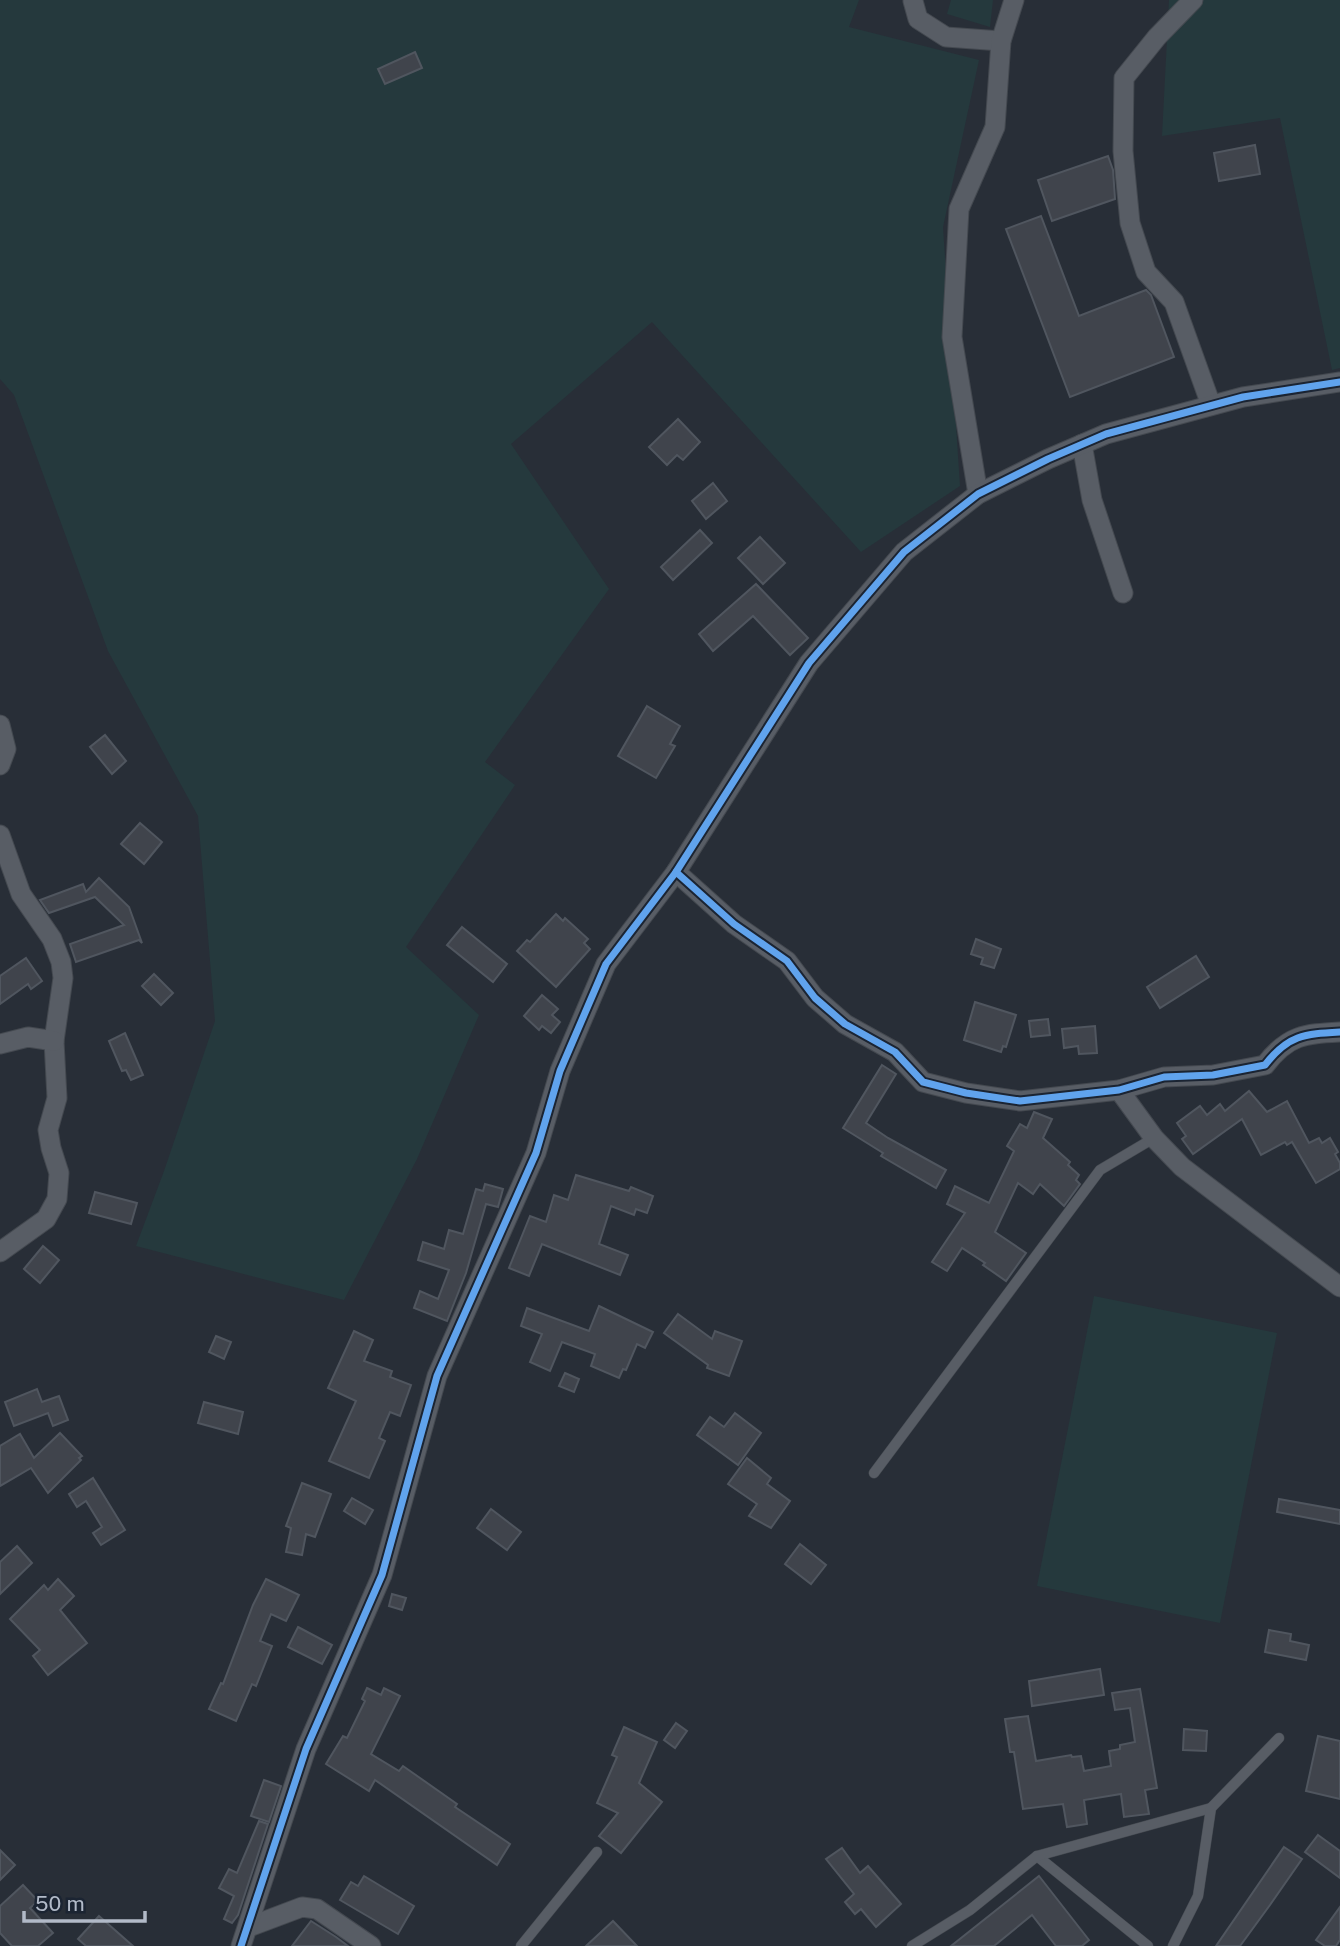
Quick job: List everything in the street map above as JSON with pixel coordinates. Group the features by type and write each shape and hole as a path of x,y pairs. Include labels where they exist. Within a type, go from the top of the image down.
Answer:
{"street":[{"path":"978,494 952,337 959,209 995,127 1001,41 1014,0"},
{"path":"1193,0 1157,37 1124,78 1123,151 1130,223 1146,272 1174,302 1211,405"},
{"path":"913,1 918,19 947,37 1001,41"},
{"path":"241,1946 306,1749 382,1575 438,1376 536,1153 560,1071 606,964 677,872 808,663 904,552 978,494 1106,434 1244,397 1340,382"},
{"path":"1082,444 1092,500 1123,593"},
{"path":"0,725 6,749 0,765"},
{"path":"0,835 21,894 52,939 61,962 62,989 54,1041 57,1098 48,1130 59,1173 57,1199 46,1219 0,1252"},
{"path":"677,872 734,924 787,961 815,998 845,1024 895,1052 923,1082 966,1093 1020,1101 1119,1090 1164,1077 1213,1075 1265,1065 1278,1049 1295,1038 1340,1032"},
{"path":"0,1044 28,1037 54,1041"},
{"path":"1119,1090 1154,1138 1182,1167 1340,1287"},
{"path":"248,1927 302,1907 317,1909 371,1946"}],"lane":[{"path":"874,1473 1100,1170 1154,1138"},
{"path":"912,1946 970,1910 1037,1856 1212,1808 1279,1738"},
{"path":"1173,1946 1198,1896 1212,1808"},
{"path":"521,1946 597,1852"},
{"path":"1037,1856 1149,1946"}],"green space":[{"path":"0,0 859,0 849,27 979,60 943,227 960,486 861,552 652,322 511,444 609,589 485,762 515,785 406,947 479,1015 417,1159 344,1300 136,1246 215,1021 198,816 108,651 14,395 0,379"},
{"path":"951,0 993,0 990,27 947,14"},
{"path":"1169,0 1340,0 1340,368 1332,370 1280,118 1162,136"},
{"path":"1094,1296 1277,1333 1220,1623 1037,1586"}],"building":[{"path":"415,52 422,68 385,84 378,69"},
{"path":"1255,145 1260,174 1219,181 1214,153"},
{"path":"1108,156 1113,170 1115,199 1052,221 1038,180"},
{"path":"1041,216 1079,316 1146,290 1151,295 1174,357 1070,397 1006,229"},
{"path":"678,419 700,442 683,460 677,455 667,465 649,447"},
{"path":"713,483 727,501 706,519 692,501"},
{"path":"700,530 712,543 673,580 661,567"},
{"path":"760,537 785,563 763,584 738,558"},
{"path":"756,584 808,638 790,655 753,616 713,651 699,634"},
{"path":"647,706 680,726 670,744 675,746 656,778 618,756"},
{"path":"105,735 126,761 112,774 90,747"},
{"path":"140,823 162,842 144,864 121,844"},
{"path":"99,878 129,907 142,943 139,940 76,962 70,944 124,925 95,897 49,913 40,900 83,884 86,892"},
{"path":"556,914 563,921 565,918 588,939 584,943 590,949 556,987 517,951 527,940 530,942"},
{"path":"462,927 507,964 493,982 447,945"},
{"path":"976,939 1001,949 994,968 981,964 983,958 971,954"},
{"path":"1196,956 1209,977 1160,1008 1147,987"},
{"path":"26,958 42,981 31,989 28,984 0,1004 0,976"},
{"path":"154,974 173,993 161,1005 142,986"},
{"path":"542,995 558,1009 552,1015 560,1022 551,1033 542,1026 539,1030 524,1016"},
{"path":"975,1002 1016,1015 1006,1047 1003,1046 1001,1052 964,1040"},
{"path":"1048,1019 1050,1035 1031,1037 1029,1021"},
{"path":"1095,1026 1097,1053 1079,1054 1078,1046 1064,1048 1062,1029"},
{"path":"125,1033 143,1075 131,1080 126,1070 122,1071 109,1041"},
{"path":"882,1065 896,1074 866,1123 946,1170 936,1188 881,1156 883,1153 843,1128"},
{"path":"1249,1091 1267,1112 1287,1101 1309,1143 1319,1138 1322,1143 1330,1138 1338,1152 1335,1154 1340,1169 1316,1183 1292,1142 1287,1145 1285,1142 1261,1155 1242,1119 1193,1154 1182,1139 1186,1136 1177,1123 1200,1106 1207,1115 1220,1104 1225,1111"},
{"path":"1034,1112 1052,1119 1043,1138 1070,1162 1068,1165 1079,1175 1076,1180 1080,1184 1064,1206 1040,1184 1033,1194 1018,1183 995,1232 1026,1253 1006,1281 962,1248 947,1271 932,1262 965,1213 947,1204 955,1186 989,1203 1014,1151 1007,1146 1020,1124 1027,1128"},
{"path":"576,1175 629,1191 631,1187 653,1196 647,1213 636,1209 634,1215 611,1206 599,1244 628,1255 620,1275 542,1244 529,1276 509,1268 530,1216 546,1222 554,1195 568,1200"},
{"path":"485,1184 503,1189 498,1207 486,1204 466,1273 447,1321 414,1308 420,1291 438,1299 449,1270 418,1260 423,1242 444,1249 449,1230 463,1234 476,1189 483,1191"},
{"path":"95,1192 137,1203 131,1224 89,1213"},
{"path":"43,1246 59,1260 40,1283 24,1269"},
{"path":"599,1306 653,1332 645,1348 637,1344 626,1370 623,1369 619,1378 591,1366 595,1354 562,1342 550,1371 530,1362 542,1334 521,1326 527,1308 589,1331"},
{"path":"678,1314 712,1339 715,1331 742,1341 729,1376 707,1368 708,1365 664,1333"},
{"path":"354,1331 373,1340 364,1361 392,1371 390,1377 411,1385 400,1416 390,1412 379,1438 385,1441 369,1478 329,1461 356,1401 328,1388"},
{"path":"216,1336 231,1342 224,1359 209,1352"},
{"path":"565,1373 579,1379 574,1392 559,1386"},
{"path":"37,1389 42,1402 59,1396 68,1420 53,1426 48,1413 14,1426 5,1402"},
{"path":"204,1402 243,1412 238,1434 198,1423"},
{"path":"735,1413 761,1433 738,1465 697,1435 710,1417 724,1427"},
{"path":"60,1433 82,1456 48,1493 31,1468 0,1486 0,1446 20,1434 34,1458"},
{"path":"747,1458 771,1478 767,1484 790,1501 771,1528 749,1516 757,1504 728,1484"},
{"path":"93,1478 125,1530 101,1545 93,1533 102,1527 86,1501 77,1507 69,1494"},
{"path":"302,1483 331,1494 315,1537 306,1534 302,1555 286,1552 291,1528 286,1526"},
{"path":"352,1498 373,1510 365,1524 344,1511"},
{"path":"1279,1499 1340,1510 1340,1524 1277,1512"},
{"path":"491,1509 521,1532 507,1550 477,1528"},
{"path":"800,1544 826,1565 811,1584 785,1564"},
{"path":"17,1546 32,1563 0,1594 0,1562"},
{"path":"58,1579 74,1596 60,1610 87,1643 48,1675 33,1656 40,1650 10,1619 44,1585 48,1590"},
{"path":"266,1579 299,1595 286,1621 271,1614 260,1641 272,1646 256,1686 252,1684 236,1721 209,1709 221,1683 223,1684 253,1605"},
{"path":"392,1594 406,1598 402,1610 389,1606"},
{"path":"298,1627 332,1645 322,1664 288,1647"},
{"path":"1269,1630 1291,1634 1290,1641 1309,1645 1306,1660 1265,1652"},
{"path":"1100,1669 1104,1695 1032,1706 1029,1681"},
{"path":"367,1688 381,1695 384,1688 400,1696 371,1754 399,1771 403,1766 457,1804 455,1807 510,1844 497,1865 375,1780 369,1791 326,1764 343,1736 347,1738 365,1701 362,1699"},
{"path":"1140,1689 1157,1788 1145,1790 1149,1814 1124,1817 1121,1794 1084,1800 1087,1824 1067,1827 1063,1804 1023,1809 1014,1752 1010,1752 1005,1719 1028,1716 1036,1761 1071,1755 1081,1756 1084,1771 1111,1766 1109,1751 1135,1742 1130,1708 1115,1710 1112,1693"},
{"path":"676,1723 687,1731 675,1748 664,1740"},
{"path":"624,1727 657,1742 639,1783 662,1802 621,1853 599,1836 618,1813 597,1803 617,1757 612,1755"},
{"path":"1184,1729 1207,1731 1206,1751 1183,1750"},
{"path":"1318,1736 1340,1741 1340,1799 1306,1791"},
{"path":"264,1780 281,1786 269,1822 251,1816"},
{"path":"259,1821 268,1824 238,1915 232,1923 224,1919 234,1896 219,1888 229,1869 237,1873"},
{"path":"1318,1835 1340,1851 1340,1878 1305,1852"},
{"path":"1284,1847 1302,1859 1240,1946 1216,1946"},
{"path":"842,1848 860,1873 868,1866 901,1904 876,1927 861,1909 855,1914 845,1902 854,1894 826,1859"},
{"path":"0,1850 15,1865 0,1880"},
{"path":"364,1876 414,1906 398,1934 340,1900 351,1882 358,1886"},
{"path":"1039,1876 1089,1940 1082,1946 1056,1946 1032,1915 994,1946 951,1946"},
{"path":"23,1885 38,1901 30,1908 53,1933 38,1946 12,1946 0,1933 0,1906"},
{"path":"1340,1907 1340,1940 1336,1946 1325,1946 1316,1940"},
{"path":"99,1916 133,1946 86,1946 78,1939"},
{"path":"311,1921 336,1937 348,1946 292,1946"},
{"path":"613,1921 637,1946 586,1946"}],"cycle path":[{"path":"241,1946 306,1749 382,1575 437,1376 536,1153 560,1071 606,964 676,872 809,663 904,552 978,494 1106,434 1243,397 1340,382"},
{"path":"676,872 734,924 787,961 815,998 845,1024 895,1052 923,1082 966,1093 1020,1101 1119,1090 1164,1077 1213,1075 1265,1065 1281,1047 1298,1038 1340,1032"}]}
